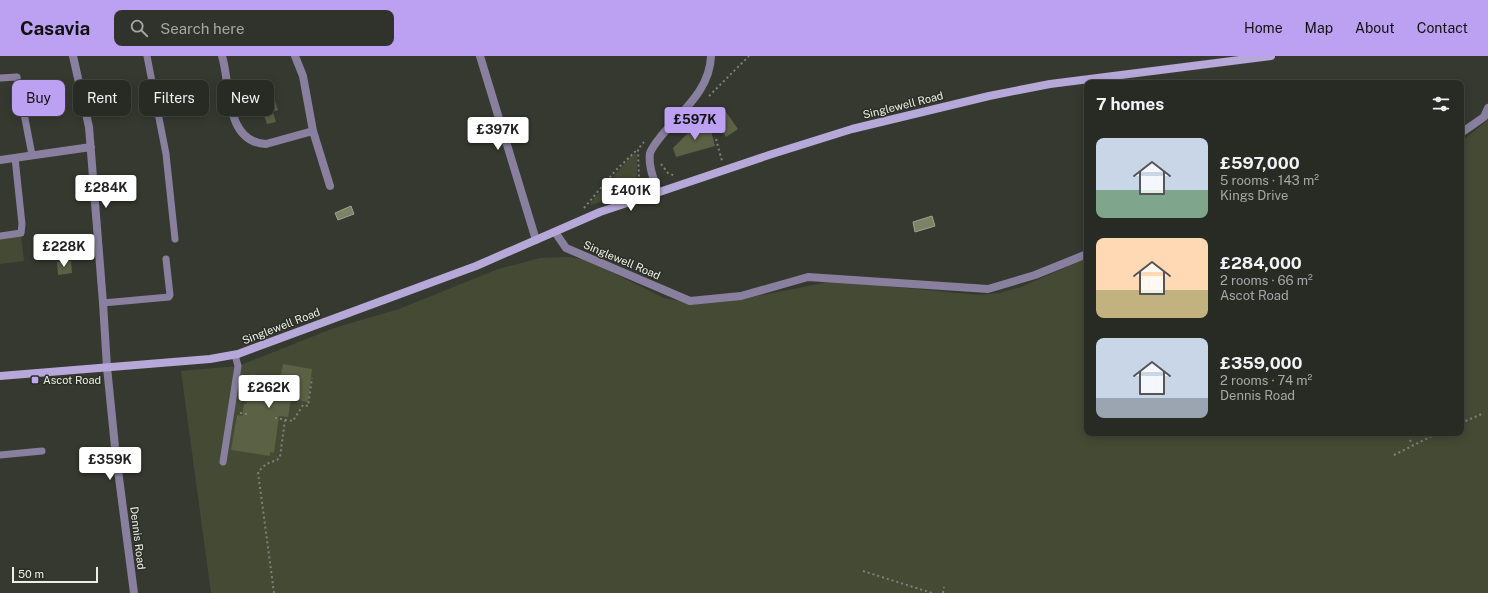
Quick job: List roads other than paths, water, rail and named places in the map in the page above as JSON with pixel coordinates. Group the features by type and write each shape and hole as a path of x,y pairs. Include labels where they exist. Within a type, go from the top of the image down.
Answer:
{"street":[{"path":"73,56 89,127 107,367"},
{"path":"222,56 234,121 245,135 260,144 266,144 313,130"},
{"path":"295,56 303,76 313,130 330,186"},
{"path":"480,56 536,240"},
{"path":"658,192 651,169 651,152 665,132 686,109 701,89 708,74 711,56"},
{"name":"Singlewell Road","path":"0,376 210,359 235,355 476,266 594,214 846,131 989,96 1083,80 1271,56"},
{"path":"1464,131 1484,117 1488,108"},
{"path":"0,160 91,147"},
{"name":"Singlewell Road","path":"555,232 566,248 690,301 741,296 808,278 988,289 1035,275 1084,255"},
{"name":"Dennis Road","path":"107,367 115,447 134,593"}],"lane":[{"path":"147,56 166,154 175,239"},
{"path":"0,78 17,77 32,155"},
{"path":"0,236 21,233 22,224 15,158"},
{"path":"103,303 169,297 166,259"},
{"path":"223,462 238,366 235,355"},
{"path":"0,455 42,451"}],"place":[{"name":"Ascot Road","path":"35,380"}]}
